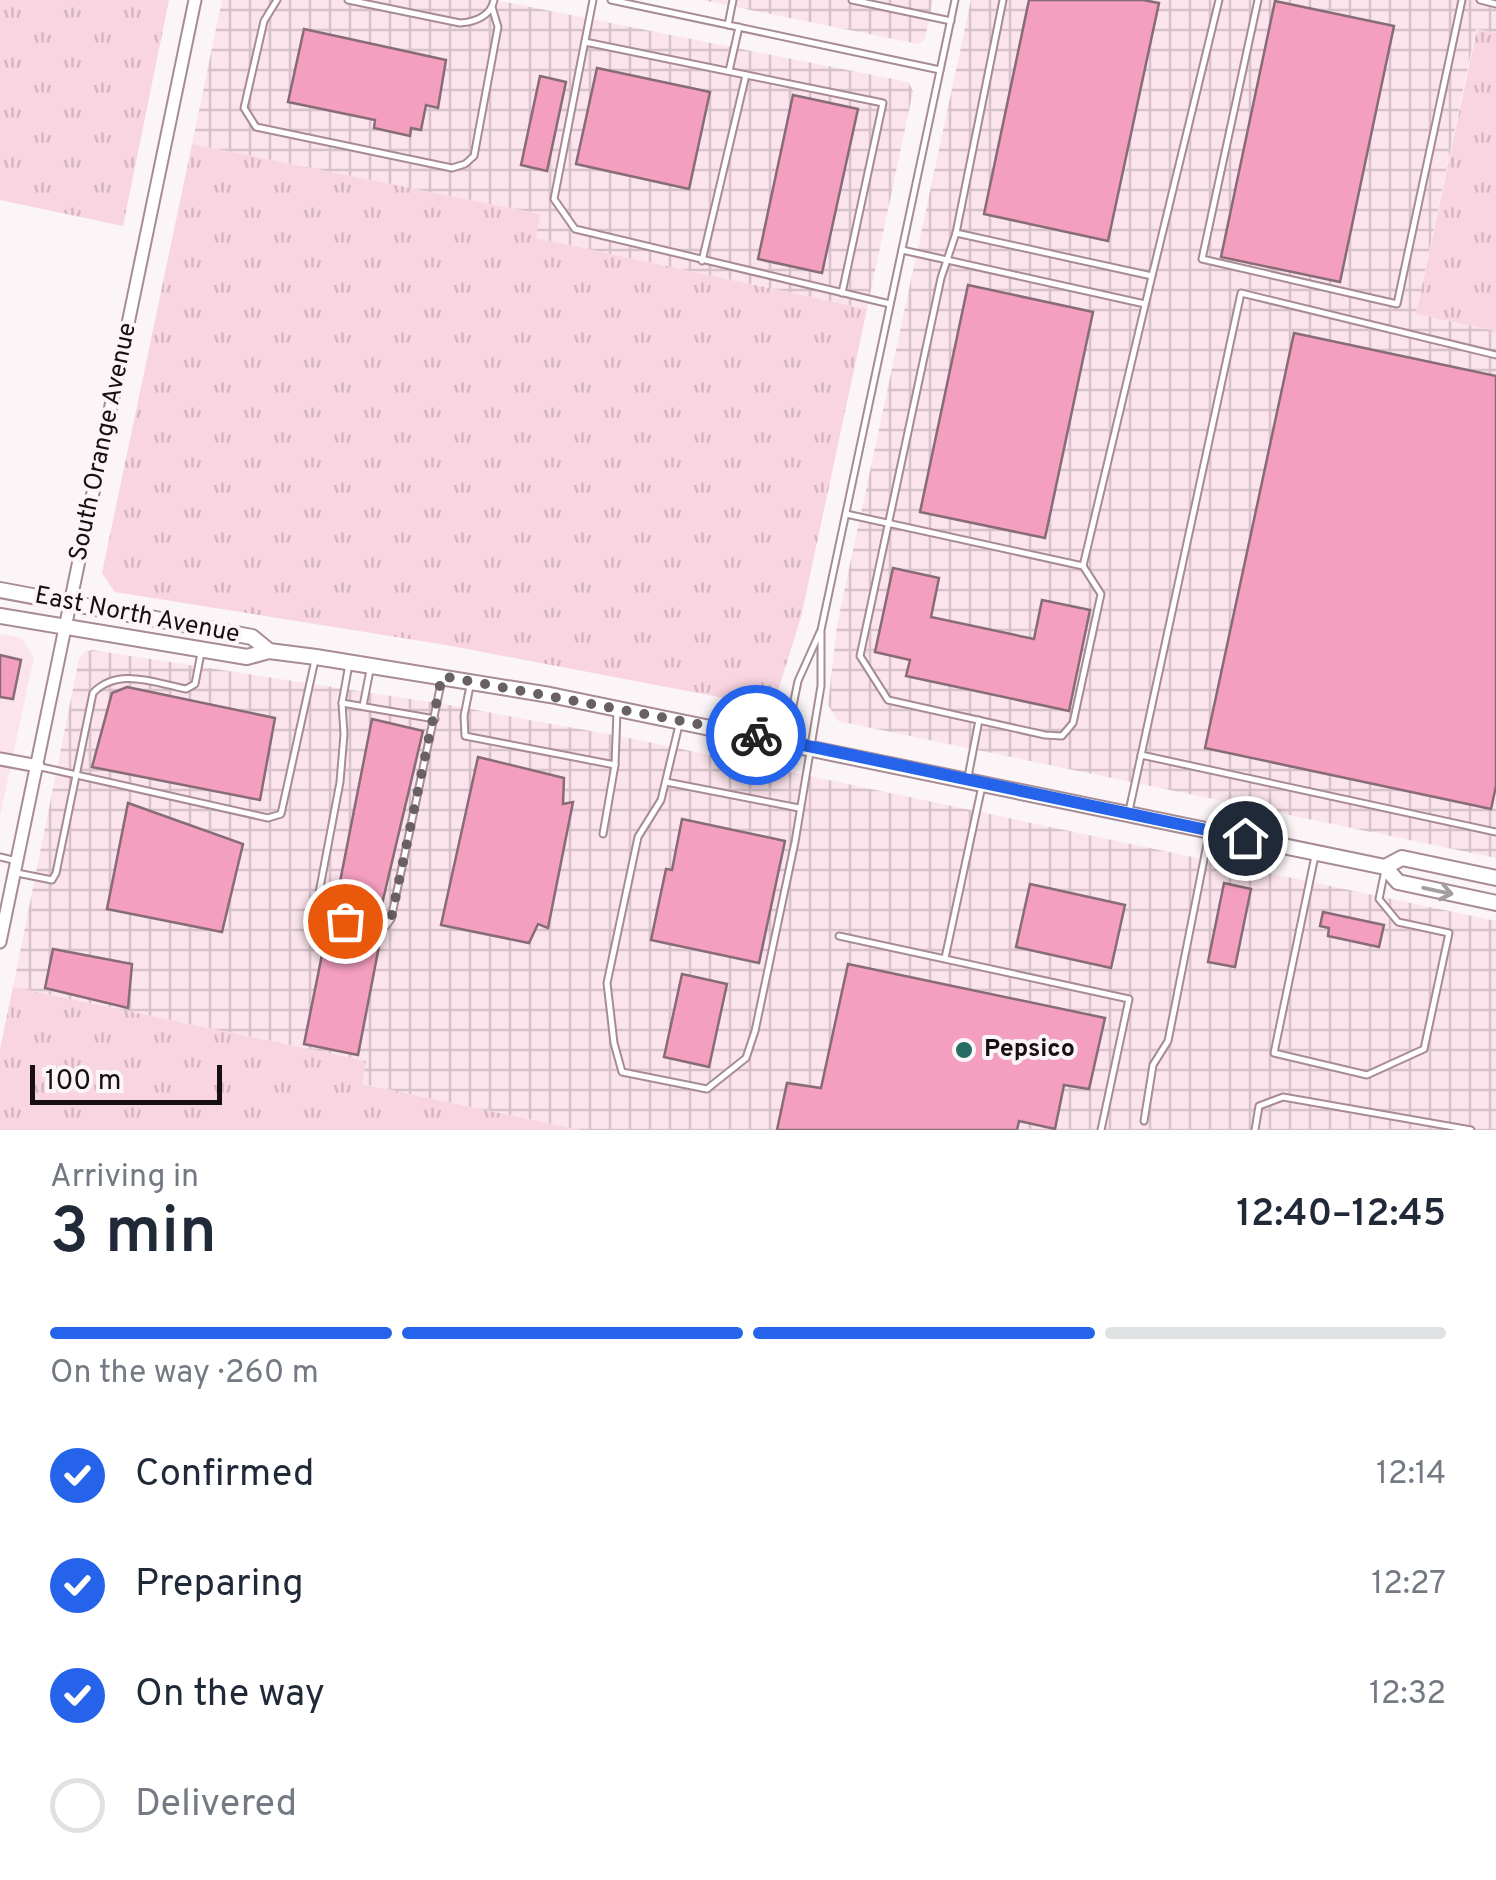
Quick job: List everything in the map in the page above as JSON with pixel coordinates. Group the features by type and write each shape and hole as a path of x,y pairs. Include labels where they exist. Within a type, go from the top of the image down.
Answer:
{"street":[{"name":"South Orange Avenue","path":"0,942 194,0"},
{"name":"East North Avenue","path":"0,590 252,637 269,651"},
{"name":"East North Avenue","path":"0,616 247,657 269,651 372,664 680,720 1386,868 1398,882 1496,903"},
{"path":"0,758 38,766"},
{"name":"East North Avenue","path":"1386,868 1402,858 1496,878"}],"lane":[{"path":"277,0 264,22 244,108 256,127 452,168 474,156 498,27 493,4"},
{"path":"348,0 460,23 475,22 493,4"},
{"path":"593,0 554,199 575,229 890,304"},
{"path":"611,0 940,70"},
{"path":"728,25 733,0"},
{"path":"852,0 950,20"},
{"path":"786,741 798,681 821,630 955,0"},
{"path":"846,514 889,524 1082,566 1100,594 1076,714 1067,734 1045,735 888,700 860,656 889,524 941,278 956,233 1003,0"},
{"path":"1082,566 1219,0"},
{"path":"1258,0 1202,259 1397,304 1462,0"},
{"path":"1480,0 1496,4"},
{"path":"729,71 739,28"},
{"path":"585,42 883,102 842,293"},
{"path":"702,261 746,74"},
{"path":"956,233 1152,276"},
{"path":"902,250 1146,304"},
{"path":"1128,814 1240,293 1496,355"},
{"path":"680,720 661,800 638,837 607,984 622,1072 707,1089 746,1058 756,1030 822,686 821,630"},
{"path":"0,857 15,867 52,880 93,693 102,683 121,677 186,690 195,684 201,650"},
{"path":"38,766 268,818 280,814 316,657"},
{"path":"350,661 342,703 340,782 315,914 345,921 386,926 391,919 442,676"},
{"path":"363,706 372,664"},
{"path":"471,681 464,716 465,736 615,765"},
{"path":"342,703 435,718"},
{"path":"603,834 615,765 617,708"},
{"path":"945,958 975,781 979,720"},
{"path":"1141,755 1496,832"},
{"path":"666,782 799,808"},
{"path":"1144,1121 1154,1065 1168,1041 1210,831"},
{"path":"1316,853 1274,1052 1367,1075 1424,1049 1449,933 1398,922 1379,900 1386,868"},
{"path":"839,936 1129,999 1101,1130"},
{"path":"1255,1130 1260,1106 1283,1097 1471,1130"}],"shaded area":[{"path":"222,0 495,0 908,82 913,91 867,309 535,238 539,214 192,144"},
{"path":"702,0 933,0 925,39 918,44"},
{"path":"971,0 1496,0 1496,33 1476,29 1416,313 1496,331 1496,858 838,721 828,705 837,625"},
{"path":"0,634 21,638 34,657 0,816"},
{"path":"92,650 443,704 629,738 1496,921 1496,1130 580,1130 362,1084 366,1061 13,987 79,659"}],"green space":[{"path":"0,0 169,0 123,226 0,200"},
{"path":"1477,29 1496,33 1496,331 1416,314"},
{"path":"192,144 540,214 536,238 867,309 801,617 777,694 761,705 446,645 115,592 102,573"},
{"path":"13,987 366,1061 362,1084 580,1130 0,1130 0,1049"}],"building":[{"path":"1029,0 1159,3 1108,241 984,214"},
{"path":"1275,1 1394,26 1340,282 1221,257"},
{"path":"304,29 446,60 438,108 426,105 421,130 411,128 410,136 374,128 375,120 288,102"},
{"path":"597,68 710,92 689,189 576,164"},
{"path":"540,76 566,82 547,171 521,165"},
{"path":"793,95 858,109 822,273 758,259"},
{"path":"968,285 1093,312 1045,538 920,512"},
{"path":"1294,333 1496,376 1496,786 1491,809 1205,748"},
{"path":"893,568 939,578 931,617 1034,639 1042,600 1090,610 1069,711 906,676 910,660 875,652"},
{"path":"0,655 21,660 13,699 0,697"},
{"path":"127,687 275,718 260,800 92,767 112,693"},
{"path":"372,719 423,731 382,904 337,897"},
{"path":"478,757 564,778 563,804 573,802 548,928 538,924 529,943 441,925"},
{"path":"128,803 243,844 222,932 107,909"},
{"path":"682,819 785,841 759,963 651,940 666,869 672,870"},
{"path":"1224,883 1251,889 1235,967 1208,962"},
{"path":"1030,884 1125,905 1111,968 1016,947"},
{"path":"1323,912 1384,925 1379,947 1328,936 1329,928 1320,926"},
{"path":"327,930 380,941 358,1055 304,1044"},
{"path":"53,949 132,964 128,1008 45,988"},
{"name":"Pepsico","path":"848,964 1105,1018 1089,1089 1064,1085 1055,1129 1019,1121 1017,1130 777,1130 787,1083 821,1088"},
{"path":"682,974 727,984 709,1067 664,1057"}],"way so far":[{"path":"345,921 386,926 391,919 442,676 756,735"}],"place":[{"name":"Pepsico","path":"964,1050"}],"route":[{"path":"756,735 1245,838"}]}
